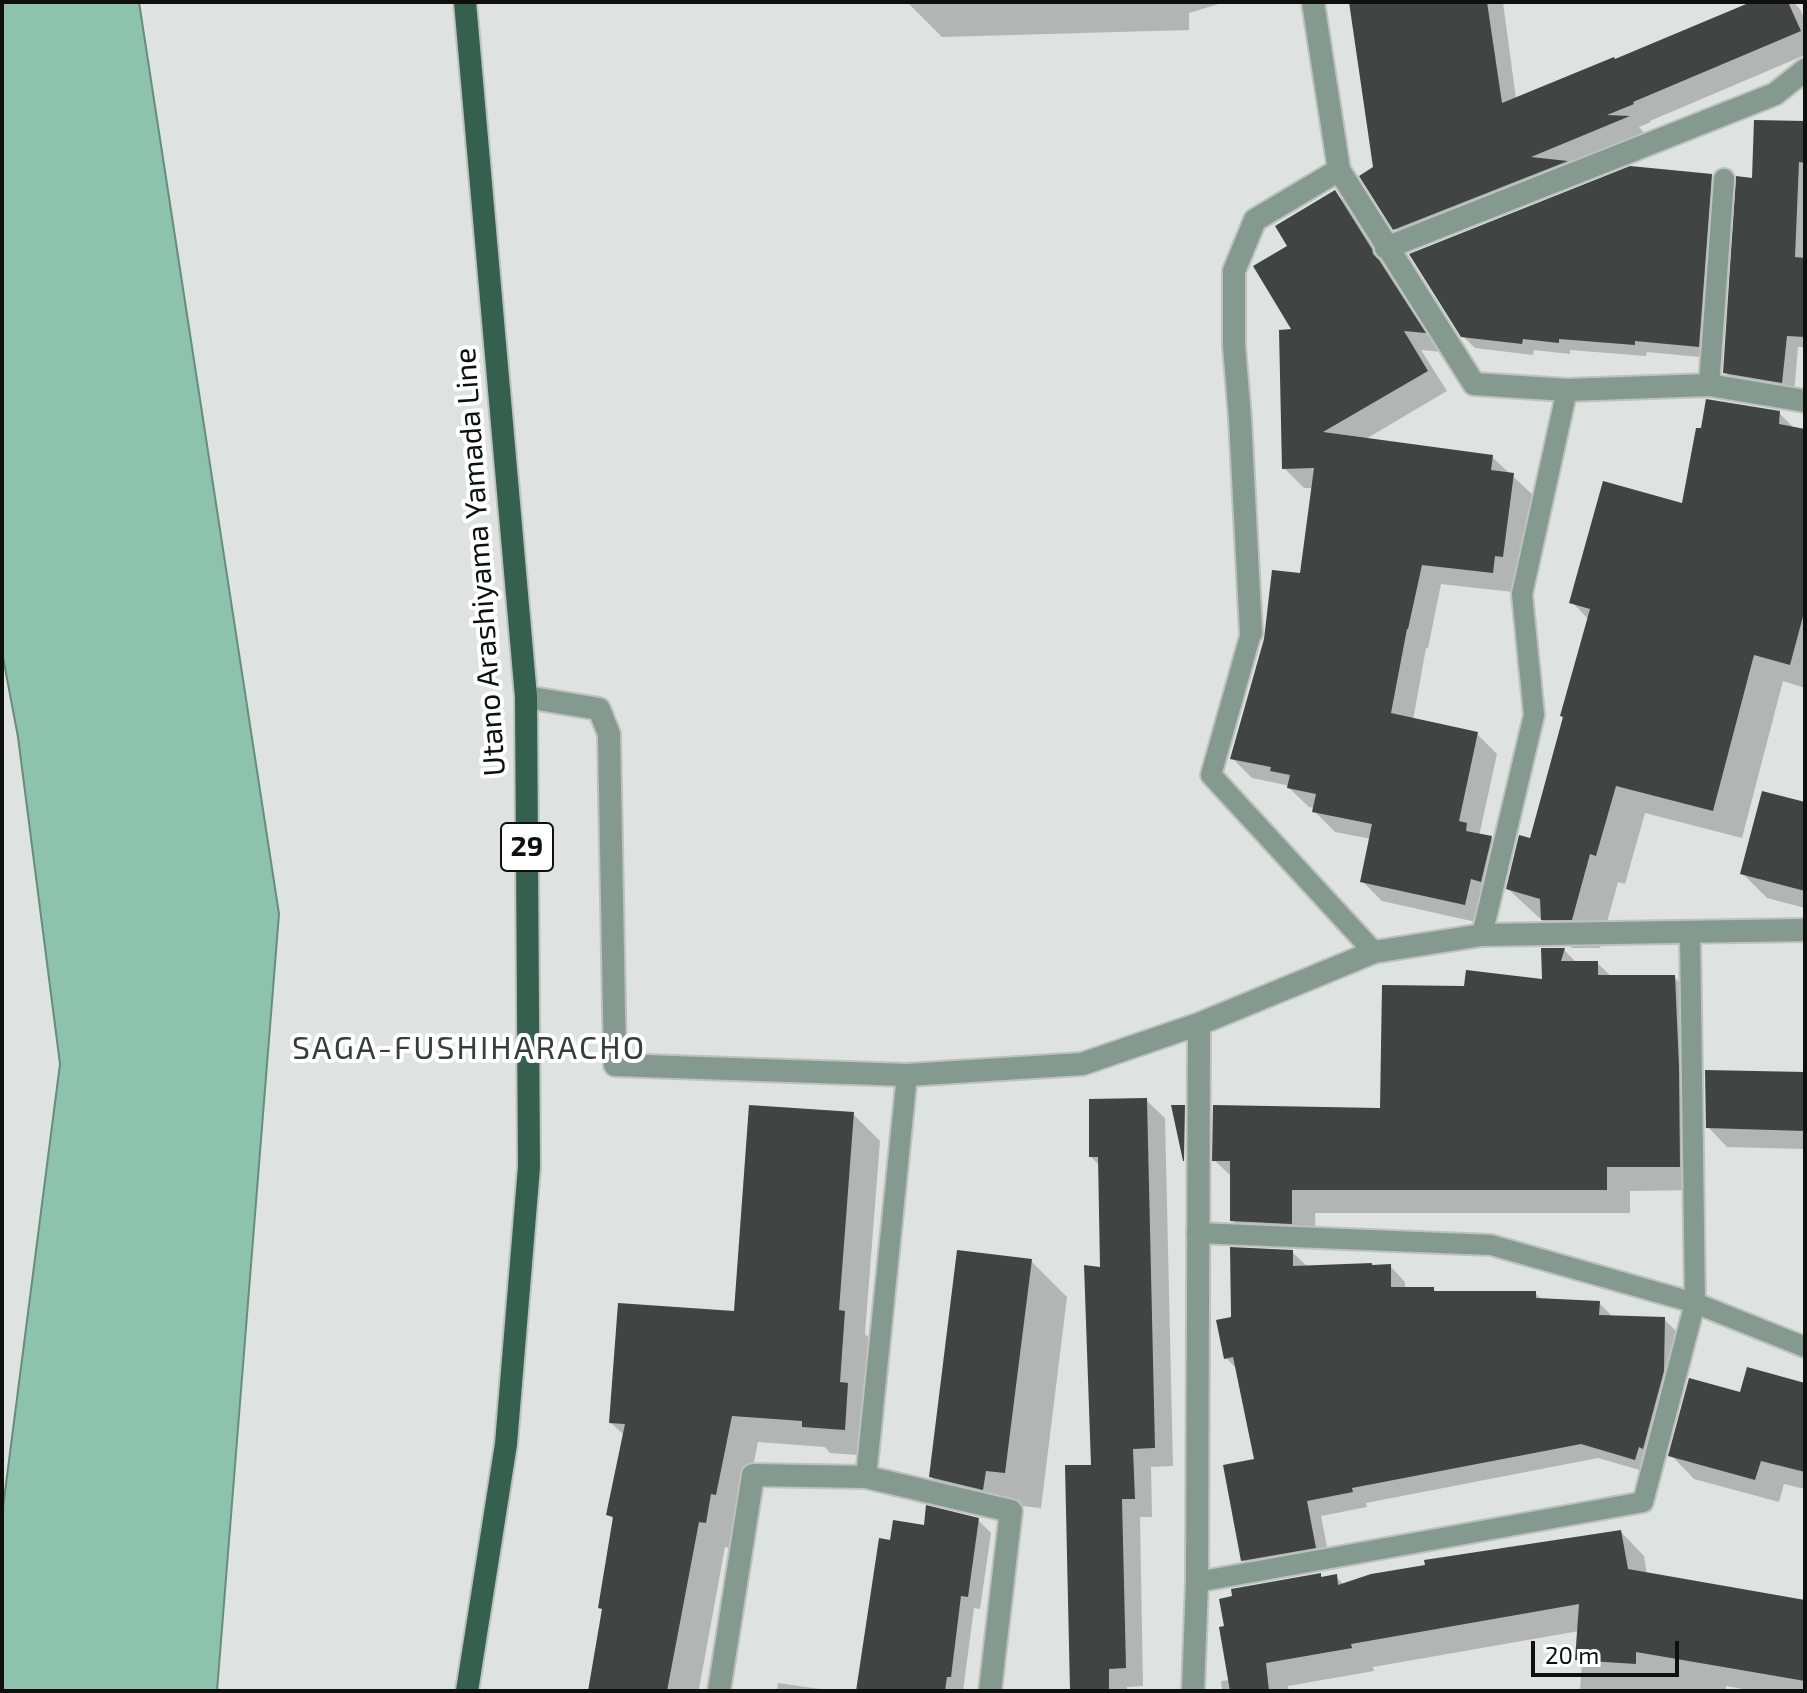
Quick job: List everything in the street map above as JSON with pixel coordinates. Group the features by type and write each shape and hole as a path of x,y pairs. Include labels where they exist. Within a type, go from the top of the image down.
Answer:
{"main road":[{"name":"Utano Arashiyama Yamada Line","path":"465,2 526,697 529,1167 506,1444 467,1691"}],"street":[{"path":"1313,2 1339,170 1474,384 1567,390 1709,385 1805,401"},
{"path":"1386,248 1775,94 1805,71"},
{"path":"1251,633 1234,346 1234,271 1255,220 1339,170"},
{"path":"526,697 599,709 609,734 615,1065 907,1075 1082,1064 1199,1024 1374,952 1482,935 1805,930"},
{"path":"1193,1691 1197,1582 1199,1024"},
{"path":"719,1691 753,1475 866,1477 1011,1511 990,1691"}],"lane":[{"path":"1709,385 1724,179"},
{"path":"1482,935 1534,715 1522,594 1567,390"},
{"path":"1251,633 1211,775 1374,952"},
{"path":"1197,1582 1643,1502 1695,1303 1690,932"},
{"path":"866,1477 907,1075"},
{"path":"1197,1233 1491,1245 1695,1303 1805,1347"}],"shaded area":[{"path":"2,2 139,2 279,914 217,1691 2,1691 2,1515 60,1064 18,737 2,652"}],"building":[{"path":"1349,2 1487,2 1502,103 1751,2 1788,2 1801,31 1633,102 1607,115 1630,116 1531,157 1568,161 1393,230 1359,176 1373,167"},
{"path":"1754,120 1805,121 1805,163 1799,162 1795,257 1805,258 1805,337 1787,336 1782,383 1723,373 1736,176 1752,178"},
{"path":"1630,166 1712,174 1699,347 1559,339 1559,343 1523,339 1522,344 1461,337 1409,254"},
{"path":"1335,190 1426,333 1404,331 1428,371 1323,432 1493,455 1491,470 1514,473 1503,557 1495,556 1493,573 1422,565 1391,713 1478,732 1459,821 1467,823 1466,831 1492,836 1481,882 1471,879 1465,905 1360,882 1372,824 1312,812 1316,794 1287,788 1290,775 1270,771 1271,767 1230,759 1264,639 1272,570 1300,573 1314,468 1282,469 1279,330 1291,329 1253,266 1287,246 1275,226"},
{"path":"1706,399 1780,411 1779,424 1805,429 1805,609 1790,665 1754,655 1713,811 1616,786 1596,856 1590,854 1572,920 1541,920 1540,899 1506,889 1519,835 1530,838 1590,609 1569,603 1603,481 1682,503 1696,428 1701,428"},
{"path":"1762,791 1805,802 1805,891 1740,874"},
{"path":"1541,948 1565,948 1561,961 1598,961 1598,975 1675,975 1680,1167 1607,1167 1607,1190 1292,1190 1292,1224 1230,1221 1230,1161 1212,1161 1213,1105 1380,1108 1382,985 1464,986 1466,970 1542,979"},
{"path":"1705,1070 1805,1072 1805,1131 1706,1128"},
{"path":"1147,1098 1155,1448 1133,1449 1135,1499 1122,1499 1126,1668 1109,1669 1109,1691 1070,1691 1065,1465 1091,1465 1084,1265 1100,1267 1098,1157 1089,1157 1089,1099"},
{"path":"749,1105 854,1112 839,1310 845,1311 840,1382 848,1383 845,1430 802,1427 802,1421 732,1416 716,1495 711,1494 706,1523 699,1522 667,1691 588,1691 613,1517 606,1515 625,1424 609,1423 618,1303 734,1311"},
{"path":"1171,1105 1185,1105 1184,1161 1183,1161"},
{"path":"1230,1247 1293,1250 1293,1266 1391,1264 1391,1287 1434,1287 1434,1291 1536,1291 1536,1298 1600,1301 1599,1315 1665,1317 1664,1371 1643,1449 1639,1447 1635,1460 1581,1444 1352,1488 1353,1492 1307,1501 1316,1548 1241,1561 1223,1465 1254,1459 1233,1357 1224,1359 1216,1320 1231,1317"},
{"path":"957,1250 1032,1259 1005,1473 986,1471 983,1490 929,1477"},
{"path":"1747,1367 1805,1383 1805,1472 1761,1461 1755,1480 1668,1456 1689,1378 1740,1392"},
{"path":"926,1505 979,1518 968,1597 961,1596 951,1677 947,1677 945,1691 856,1691 879,1538 890,1540 893,1520 924,1525"},
{"path":"1621,1530 1628,1569 1805,1600 1805,1681 1636,1652 1636,1664 1575,1660 1579,1604 1351,1644 1352,1648 1266,1663 1269,1691 1230,1691 1219,1627 1224,1626 1219,1599 1232,1596 1231,1589 1321,1573 1321,1577 1337,1574 1338,1585 1371,1574 1425,1565 1424,1560"}],"district":[{"name":"SAGA-FUSHIHARACHO","path":"469,1048"}]}
